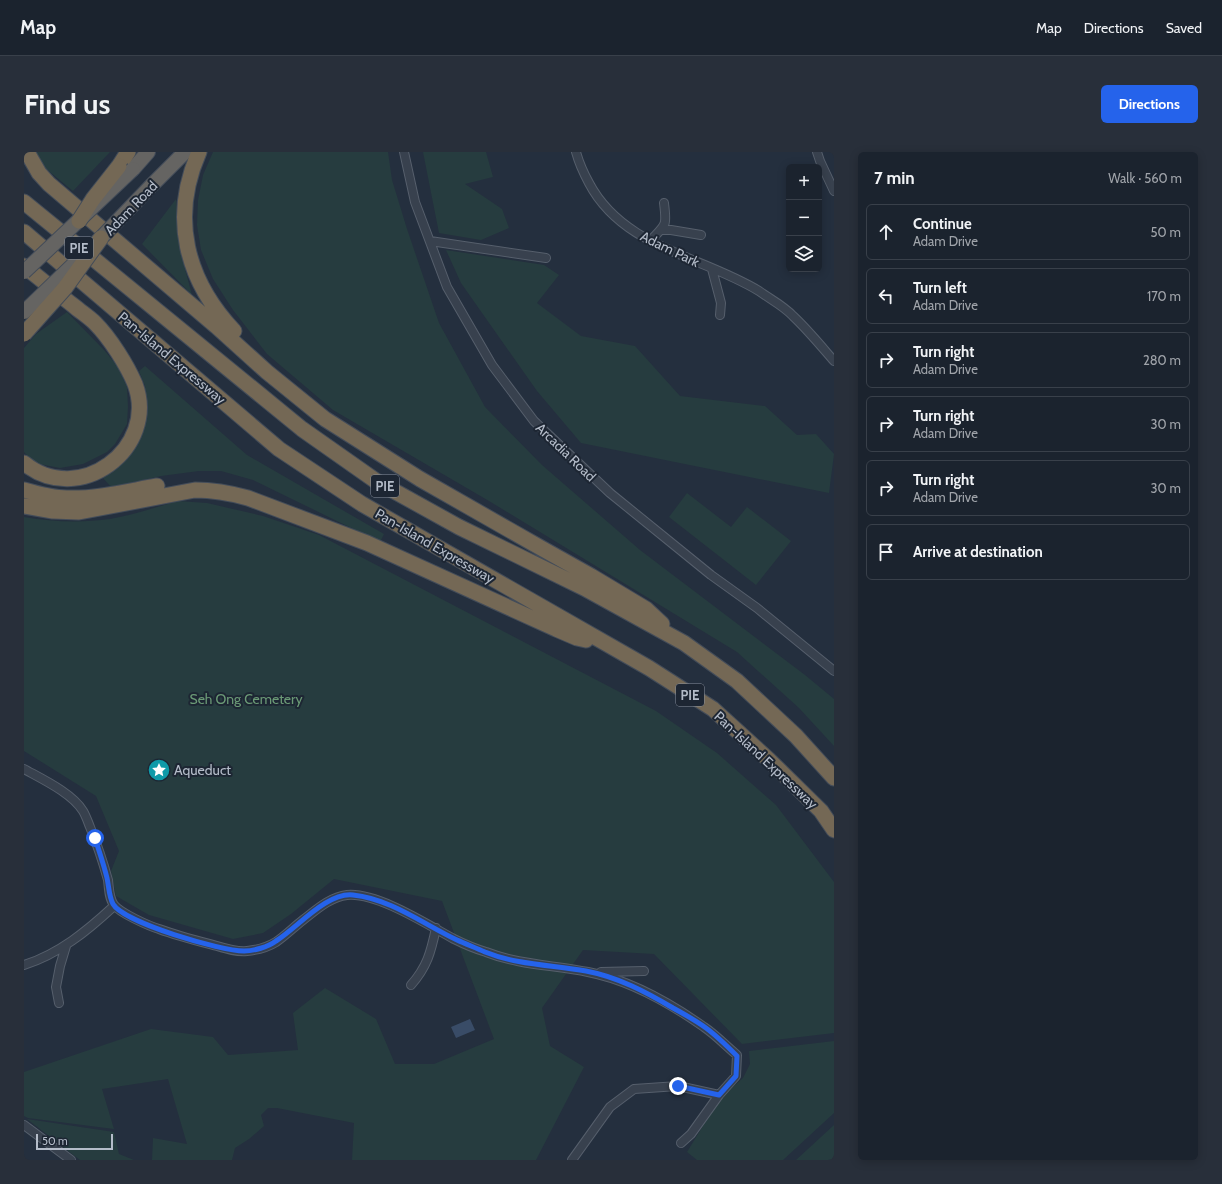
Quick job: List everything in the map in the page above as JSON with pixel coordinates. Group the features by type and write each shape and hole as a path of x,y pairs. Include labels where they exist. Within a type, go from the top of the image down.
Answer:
{"highway":[{"path":"27,152 39,173 49,184 216,326 267,372 325,419 420,479 646,609 684,643"},
{"path":"24,272 79,221 93,199 126,167 128,152"},
{"name":"Adam Road","path":"126,167 148,152"},
{"name":"Adam Road","path":"24,312 101,238 185,152"},
{"path":"199,152 189,183 185,203 185,238 188,254 201,286 212,305 267,372"},
{"name":"Pan-Island Expressway","path":"24,202 302,429 376,481 459,527 584,588 684,643 737,681 796,736 834,778"},
{"name":"Pan-Island Expressway","path":"24,232 279,449 362,504 649,668 713,709 769,760 821,811 834,830"},
{"path":"24,334 65,288 101,238"},
{"path":"24,266 95,323 114,347 135,385 139,414 130,441 113,461 93,475 82,478 60,478 36,472 24,463"},
{"path":"24,490 46,496 66,498 105,495 161,486 188,486 195,490"},
{"path":"24,506 53,511 79,512 195,490 214,490 248,498 315,522 388,552 461,587 577,638 602,641"}],"street":[{"name":"Arcadia Road","path":"404,152 415,202 447,287 492,365 534,421 610,493 711,575 757,608 834,671"},
{"name":"Adam Park","path":"576,152 579,164 594,194 620,221 636,233 712,269 733,277 758,291 793,315 834,361"},
{"path":"817,152 834,191"},
{"path":"650,240 665,226 664,203"},
{"path":"662,230 701,235"},
{"path":"430,241 546,258"},
{"path":"712,269 721,303 720,314"},
{"path":"24,769 77,802 84,812 102,862 110,897 114,906 130,917 157,929 198,942 233,950 246,951 262,948 276,942 320,906 340,896 350,894 387,904 436,928 456,940 487,953 517,961 610,977 631,985 664,1002 706,1028 737,1056 736,1076 719,1095 691,1134 681,1143"},
{"path":"24,965 37,961 66,946 97,922 114,906"},
{"path":"411,985 421,974 428,958 436,928"},
{"path":"59,1003 56,987 66,946"},
{"path":"586,972 644,971"},
{"path":"572,1160 610,1107 634,1089 678,1086 719,1095"},
{"path":"24,1124 71,1160"}],"green space":[{"path":"36,152 110,152 73,191 45,168"},
{"path":"213,152 388,152 392,180 439,323 485,407 542,465 640,550 805,675 834,699 834,746 799,708 737,652 489,501 333,410 267,354 233,310 213,279 201,250 197,225 198,200 203,175"},
{"path":"423,152 486,152 493,177 465,184 502,209 509,228 481,240 439,233"},
{"path":"176,199 180,250 192,295 142,244"},
{"path":"446,250 544,265 559,275 537,303 581,336 635,346 680,396 765,406 797,435 816,434 834,454 829,493 581,443 537,391 461,283"},
{"path":"67,312 105,351 118,367 127,387 128,407 127,424 115,444 107,452 83,464 60,468 34,463 24,452 24,348 36,334"},
{"path":"145,366 247,455 384,534 380,542 253,480 221,471 199,471 161,476 111,487 103,478 120,465 138,443 147,415 145,386 139,371"},
{"path":"687,493 731,527 747,507 791,541 756,585 669,517"},
{"name":"Seh Ong Cemetery","path":"178,501 207,503 263,516 319,535 656,711 717,753 776,805 834,882 834,1033 742,1044 654,954 583,950 542,1008 550,1046 584,1067 536,1160 352,1160 354,1123 277,1108 268,1108 261,1115 264,1126 249,1139 235,1148 232,1160 152,1160 153,1138 187,1144 168,1079 102,1089 114,1129 28,1118 24,1116 24,1072 151,1029 213,1037 228,1055 298,1050 293,1013 325,988 376,1019 395,1064 434,1064 494,1039 442,901 334,879 291,914 263,933 233,939 149,915 116,896 111,871 119,851 96,796 24,751 24,517 67,521 110,519"},
{"path":"834,1041 834,1113 783,1160 697,1160 687,1152 720,1098 743,1078 750,1064 749,1051"},
{"path":"27,1119 114,1132 119,1154 134,1160 80,1160"},
{"path":"834,1125 834,1160 796,1160"}],"water":[{"path":"470,1019 475,1030 456,1038 451,1027"}],"place":[{"name":"Aqueduct","path":"159,770"}],"route":[{"path":"95,838 108,880 110,897 114,906 130,917 157,929 198,942 233,950 246,951 262,948 276,942 320,906 340,896 350,894 387,904 456,940 487,953 517,961 610,977 631,985 664,1002 706,1028 737,1056 736,1076 719,1095 678,1086"}]}
